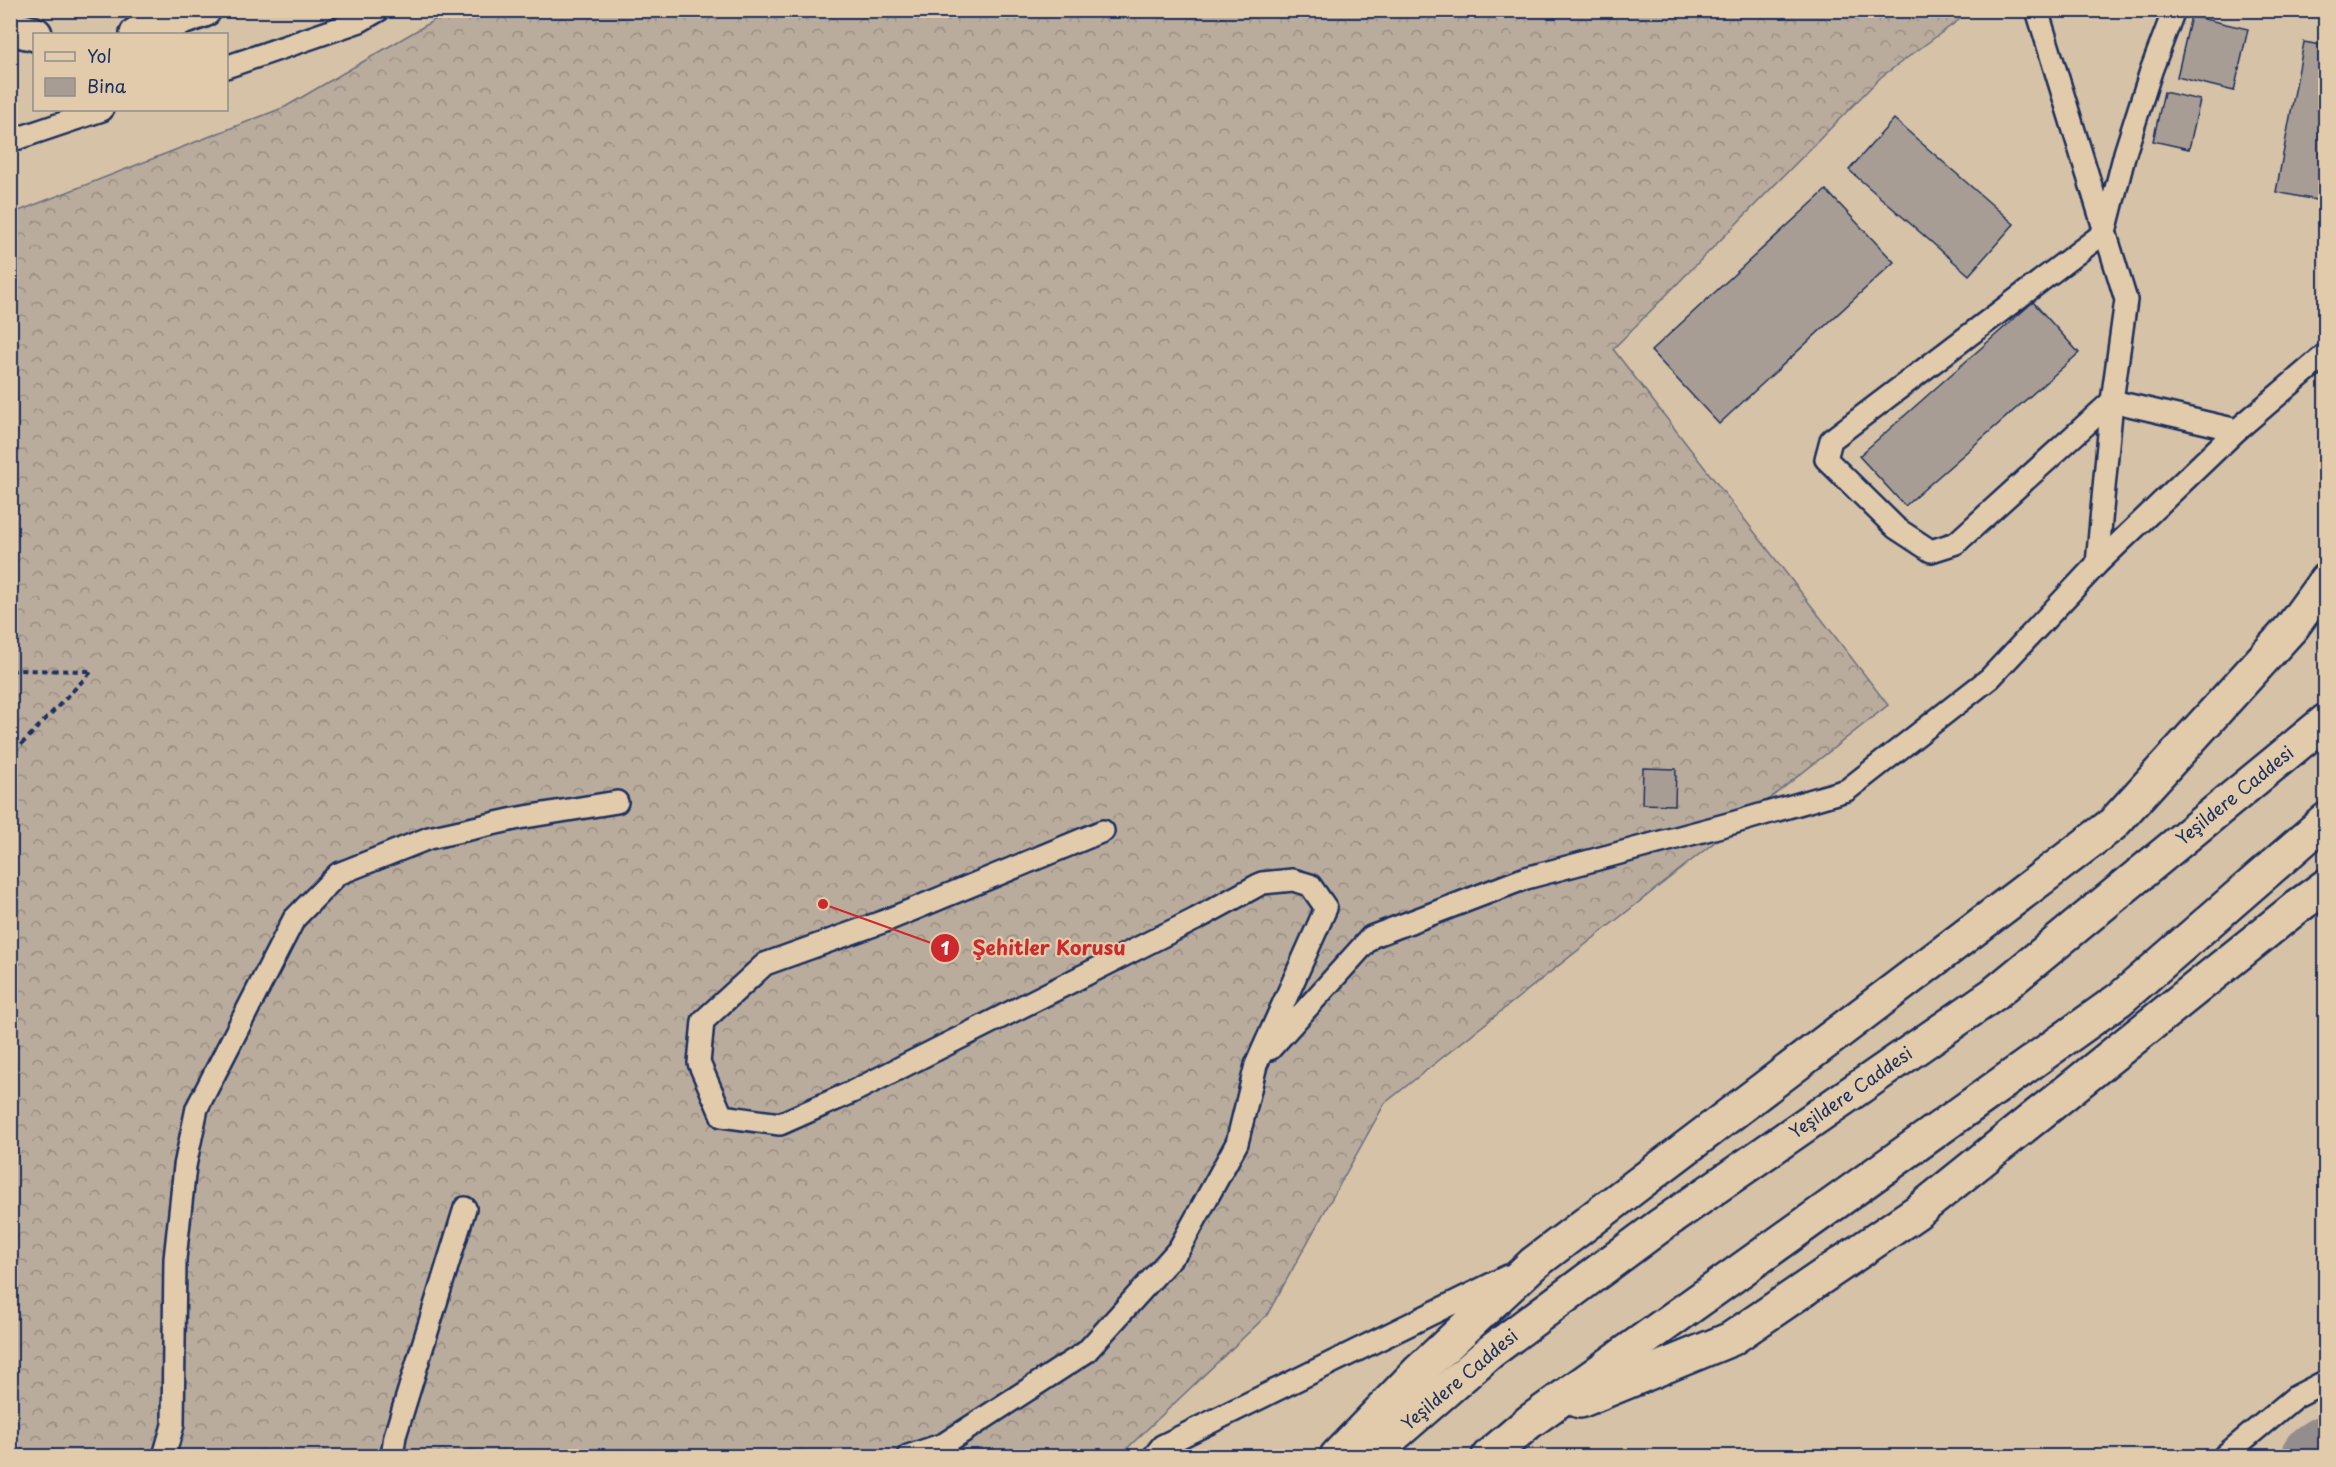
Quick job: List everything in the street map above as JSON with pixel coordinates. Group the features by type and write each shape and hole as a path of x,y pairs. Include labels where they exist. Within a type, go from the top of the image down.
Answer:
{"main road":[{"path":"140,33 204,10"},
{"path":"10,28 33,34"},
{"path":"1337,1456 1419,1371 1533,1264 2113,824 2292,627 2325,580"},
{"name":"Yeşildere Caddesi","path":"1370,1456 1499,1344 1661,1225 1994,994 2325,721"},
{"path":"1489,1456 1529,1422 2120,999 2325,820"},
{"path":"1529,1422 1731,1339 1917,1212 2325,886"}],"lane":[{"path":"228,66 360,21 379,10"},
{"path":"2037,10 2126,300 2112,401 2097,564"},
{"path":"2112,401 1956,543 1931,551 1896,528 1826,459 1831,440 2105,232 2125,153 2151,71 2174,10"},
{"path":"10,141 99,111"},
{"path":"1256,1065 1371,937 1526,878 1847,790 1990,678 2097,564 2237,430 2325,354"},
{"path":"2112,401 2237,430"},
{"path":"164,1456 173,1425 175,1259 184,1166 197,1108 294,919 338,874 429,838 519,818 617,802"},
{"path":"908,1456 944,1444 1086,1352 1179,1249 1237,1143 1256,1065 1326,908 1310,885 1293,880 1262,883 1196,919 852,1092 780,1124 722,1116 699,1063 703,1021 765,964 885,921 1103,831"},
{"path":"392,1456 395,1436 465,1208"},
{"path":"1154,1456 1162,1446 1533,1264"},
{"path":"2224,1456 2295,1397 2325,1381"}],"path":[{"path":"10,672 16,670 92,671 13,753 10,759"}],"green space":[{"path":"450,11 1971,11 1881,77 1613,349 1888,705 1385,1103 1267,1315 1119,1456 11,1456 11,214 285,107"}],"building":[{"path":"2191,16 2248,29 2234,91 2177,77"},
{"path":"2304,42 2326,46 2326,202 2276,192"},
{"path":"2164,92 2200,100 2189,149 2153,141"},
{"path":"1894,119 2014,224 1969,275 1849,170"},
{"path":"1826,190 1894,262 1719,424 1651,351"},
{"path":"2033,302 2079,353 1905,506 1859,456"},
{"path":"1643,768 1676,769 1675,805 1642,804"}],"waterway":[{"path":"2317,1456 2326,1450"}],"place":[{"name":"Şehitler Korusu","path":"823,904"}]}
